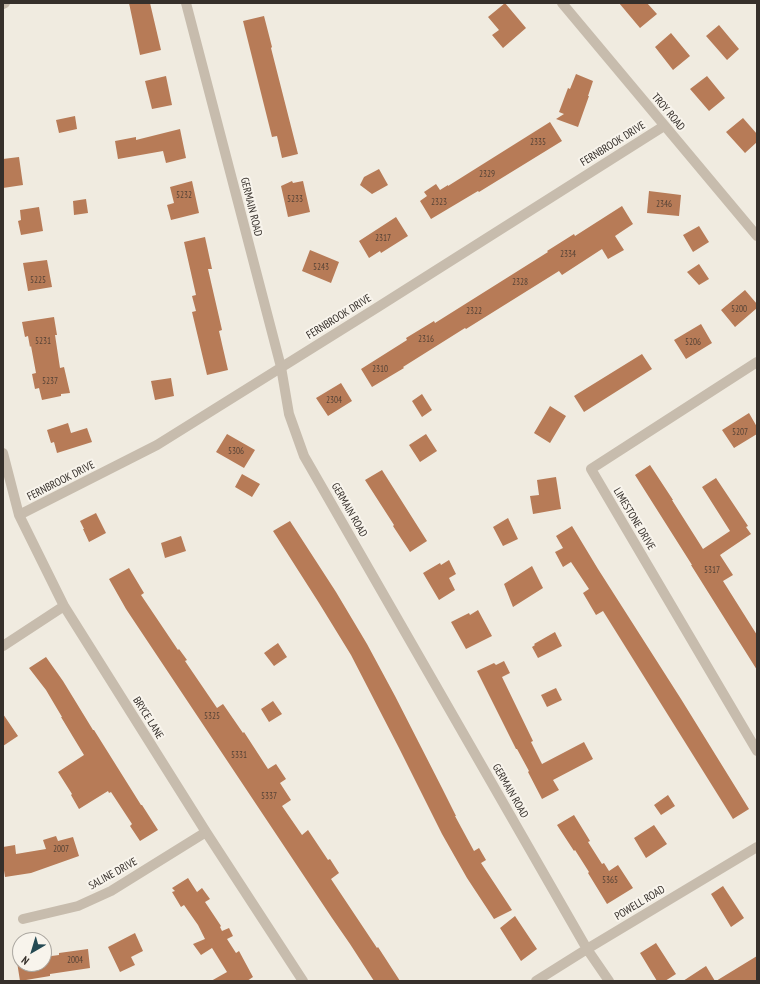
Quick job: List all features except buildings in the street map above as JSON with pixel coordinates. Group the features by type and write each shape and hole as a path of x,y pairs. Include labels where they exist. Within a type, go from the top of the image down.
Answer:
{"street":[{"name":"GERMAIN ROAD","path":"186,3 280,367 289,414 304,456 587,949 609,981"},
{"name":"TROY ROAD","path":"562,3 757,236"},
{"name":"FERNBROOK DRIVE","path":"19,515 157,445 664,126"},
{"name":"LIMESTONE DRIVE","path":"757,362 591,469 757,751"},
{"name":"BRYCE LANE","path":"3,454 19,515 64,606 206,832 303,981"},
{"path":"3,646 64,606"},
{"name":"SALINE DRIVE","path":"23,919 78,906 111,891 206,832"},
{"name":"POWELL ROAD","path":"536,981 757,847"}]}
